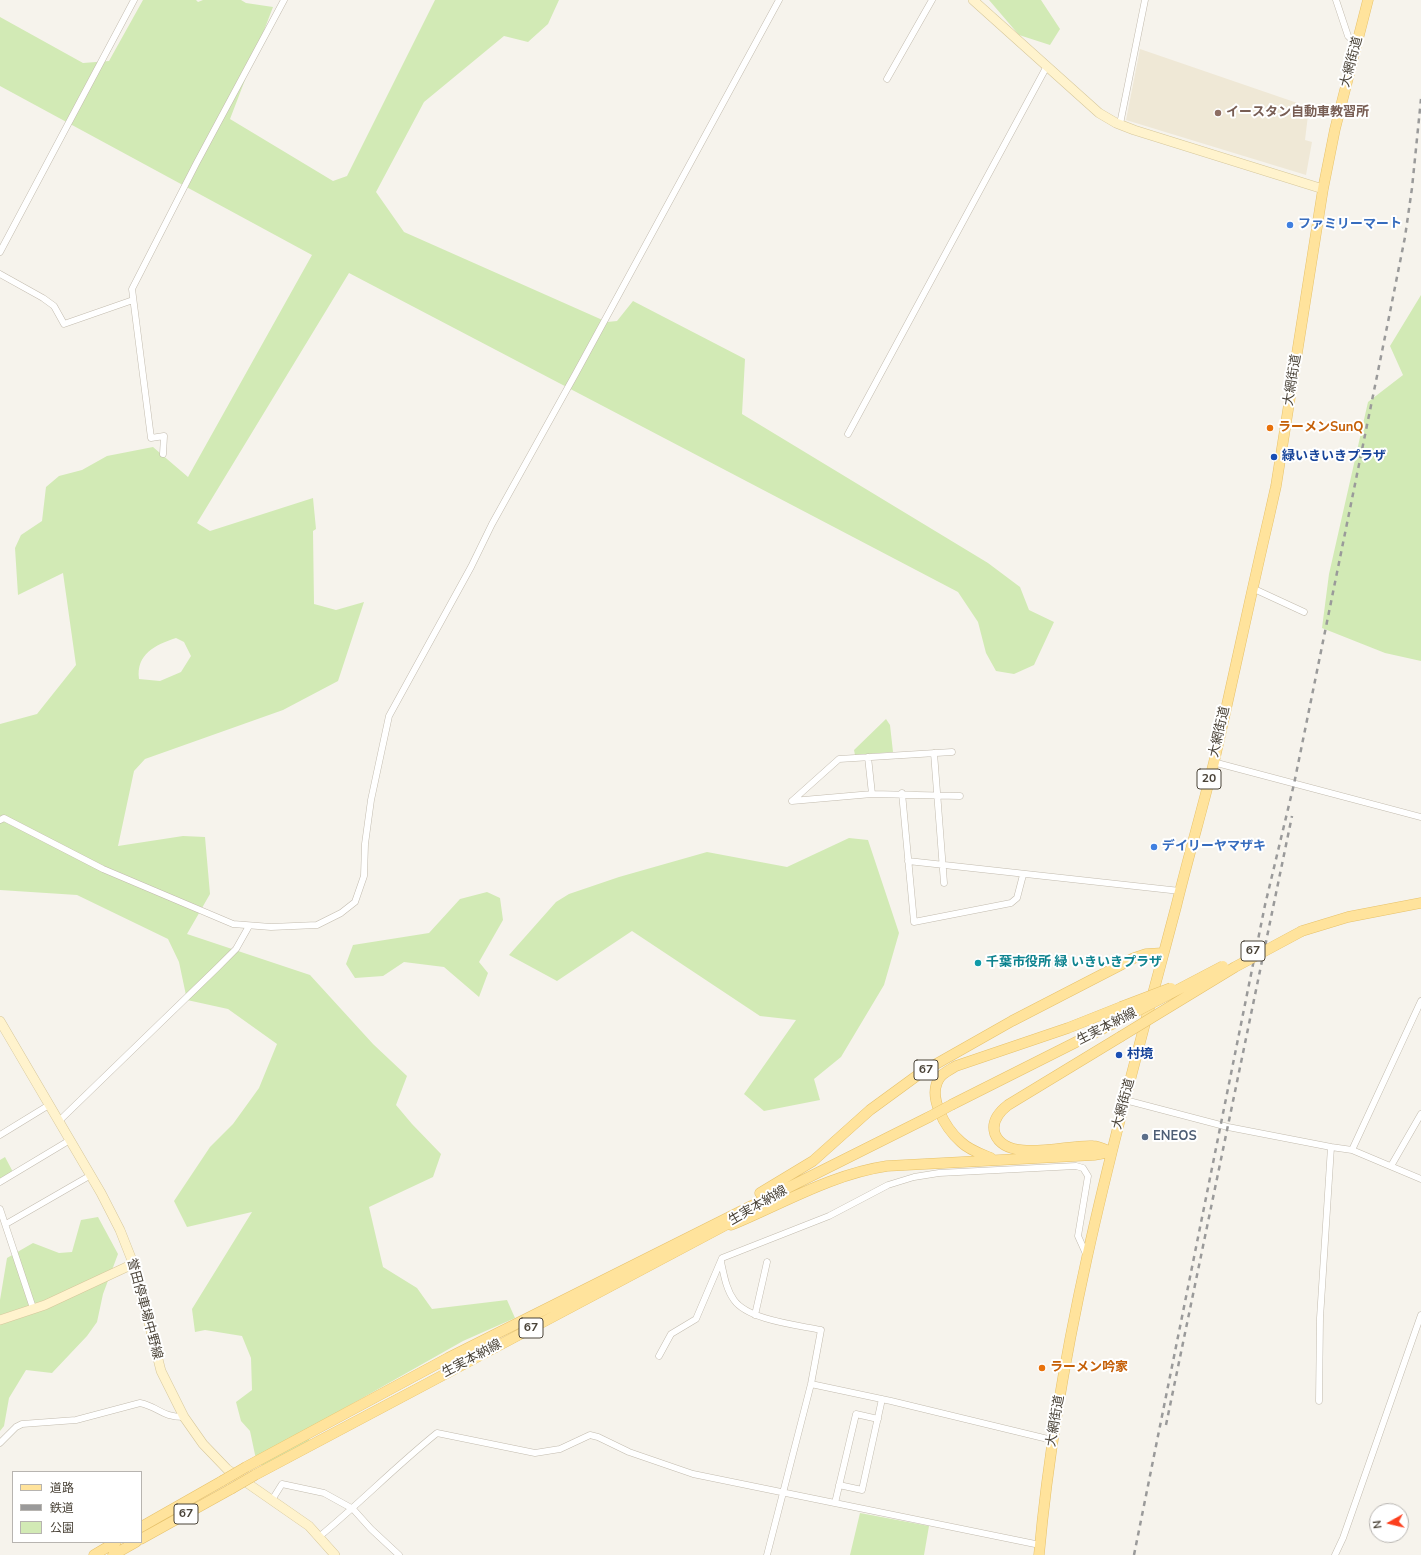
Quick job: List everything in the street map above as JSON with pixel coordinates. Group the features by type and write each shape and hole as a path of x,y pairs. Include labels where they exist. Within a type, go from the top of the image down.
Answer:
{"main road":[{"path":"973,0 1099,112 1120,124 1323,189"},
{"name":"大網街道","path":"1040,1550 1052,1440 1087,1256 1111,1152 1214,762 1276,486 1323,189 1335,129 1368,0"},
{"name":"生実本納線","path":"142,1538 255,1475 712,1228 1250,952 1326,923 1379,910 1421,903"},
{"path":"1111,1152 1095,1146 1019,1150 1004,1145 999,1140 994,1129 997,1116 1008,1105 1235,967 1302,931"},
{"name":"67","path":"712,1228 813,1161 870,1110 922,1072 1012,1021 1134,958 1146,954 1163,953"},
{"name":"67","path":"995,1159 976,1152 962,1143 950,1130 935,1098 937,1082 940,1076 956,1066 1068,1028 1206,975"},
{"name":"誉田停車場中野線","path":"0,1021 91,1175 120,1230 133,1264 161,1371 184,1417 203,1444 226,1470 310,1526 335,1555"},
{"name":"67","path":"712,1228 841,1177 870,1168 995,1159 1094,1155 1111,1152"},
{"name":"生実本納線","path":"142,1527 246,1467 448,1358 712,1228"},
{"path":"0,1320 33,1308 133,1264"},
{"path":"94,1555 114,1543"},
{"path":"113,1555 134,1543"}],"street":[{"path":"0,252 134,0"},
{"path":"162,454 164,436 151,438 132,289 196,164 284,0"},
{"path":"0,820 4,818 103,870 233,924 249,926 317,925 341,913 355,902 364,876 365,844 371,800 389,716 471,567 492,524 580,366 779,0"},
{"path":"887,79 932,0"},
{"path":"1120,124 1145,0"},
{"path":"1336,0 1348,36 1357,45"},
{"path":"848,434 1047,66"},
{"path":"0,274 43,298 54,306 64,324 133,300"},
{"path":"1252,588 1304,612"},
{"path":"952,752 839,759 792,801 872,794 960,796"},
{"path":"934,753 944,865 944,883"},
{"path":"868,757 872,794"},
{"path":"1214,762 1421,817"},
{"path":"902,794 914,922 1011,903 1016,898 1023,875"},
{"path":"908,861 1023,875 1180,891"},
{"path":"59,1121 217,968 236,948 249,926"},
{"path":"1352,1150 1421,1001"},
{"path":"1125,1100 1228,1127 1352,1150 1421,1179"},
{"path":"0,1135 49,1105"},
{"path":"1391,1166 1421,1114"},
{"path":"0,1182 70,1140"},
{"path":"1319,1401 1320,1318 1331,1147"},
{"path":"659,1356 671,1334 696,1318 722,1258 829,1216 888,1185 914,1177 939,1173 1076,1166 1083,1168 1088,1176 1078,1236 1080,1244 1087,1256"},
{"path":"6,1224 91,1175"},
{"path":"0,1209 33,1308"},
{"path":"720,1262 728,1290 740,1307 755,1315 821,1330 811,1384 767,1555"},
{"path":"755,1315 767,1262"},
{"path":"1334,1555 1343,1538 1421,1315"},
{"path":"665,1332 671,1334"},
{"path":"811,1384 882,1399 1052,1440"},
{"path":"839,1485 862,1490 882,1399"},
{"path":"0,1443 16,1427 22,1424 76,1420 140,1403 146,1404 166,1416 184,1417"},
{"path":"835,1503 856,1414 878,1419"},
{"path":"320,1536 353,1509 402,1461 437,1434 535,1453 560,1449 590,1435 666,1466 692,1474 835,1503 1040,1550"},
{"path":"272,1500 282,1484 324,1493 353,1509 370,1529 399,1555"}],"shaded area":[{"name":"イースタン自動車教習所","path":"1140,49 1309,107 1305,140 1312,142 1306,175 1126,120"}],"green space":[{"path":"143,0 196,0 198,2 203,0 241,0 246,3 273,7 230,119 333,181 347,176 435,0 559,0 548,24 528,42 504,36 424,102 376,192 404,232 607,322 617,321 633,301 745,359 742,414 988,563 1020,587 1029,610 1054,622 1034,665 1014,674 996,671 986,653 978,622 958,592 349,273 197,523 210,531 313,498 316,529 313,531 314,604 336,610 364,602 338,681 283,710 145,759 134,771 118,846 183,836 205,837 210,894 187,934 310,975 373,1044 407,1076 396,1105 441,1154 433,1177 369,1207 383,1267 417,1288 432,1309 507,1300 515,1318 463,1341 320,1422 303,1450 273,1468 257,1464 250,1431 241,1421 236,1402 252,1390 251,1358 242,1336 205,1330 195,1332 192,1309 252,1212 187,1227 174,1201 210,1147 233,1124 259,1088 277,1044 228,1009 187,1000 179,962 168,939 77,895 0,890 0,724 37,714 76,665 63,573 18,595 15,548 21,535 42,521 46,487 59,476 82,470 107,456 153,447 188,477 312,255 0,86 0,17 83,63 109,61","holes":["176,638 184,642 191,656 181,672 160,681 139,679 141,663 148,652 154,647"]},
{"path":"989,0 1041,0 1060,29 1050,45 1019,35"},
{"path":"1421,295 1421,661 1385,653 1322,628 1329,574 1368,402 1403,375 1390,346"},
{"path":"886,719 890,725 893,752 855,755 854,750"},
{"path":"849,838 868,840 899,933 884,985 841,1057 814,1079 820,1100 764,1111 744,1094 796,1020 760,1016 632,931 557,981 509,955 556,902 569,894 619,877 707,852 787,867"},
{"path":"487,892 500,898 503,920 479,962 488,973 479,997 444,967 404,962 383,976 355,978 346,964 353,945 429,933 460,899"},
{"path":"5,1157 13,1172 0,1180 0,1160"},
{"path":"98,1217 118,1254 103,1294 97,1322 87,1336 52,1373 26,1370 9,1398 4,1426 0,1431 0,1300 7,1258 33,1243 59,1253 72,1252 81,1220"},
{"path":"860,1513 929,1526 924,1555 850,1555"}],"railway":[{"path":"1134,1555 1265,905 1294,784 1405,237 1412,188 1421,99"},
{"path":"1166,1425 1292,816"}],"place":[{"name":"イースタン自動車教習所","path":"1218,113"},
{"name":"ファミリーマート","path":"1290,225"},
{"name":"ラーメンSunQ","path":"1270,428"},
{"name":"緑いきいきプラザ","path":"1274,457"},
{"name":"デイリーヤマザキ","path":"1154,847"},
{"name":"千葉市役所 緑 いきいきプラザ","path":"978,963"},
{"name":"村境","path":"1119,1055"},
{"name":"ENEOS","path":"1145,1137"},
{"name":"ラーメン吟家","path":"1042,1368"}]}
